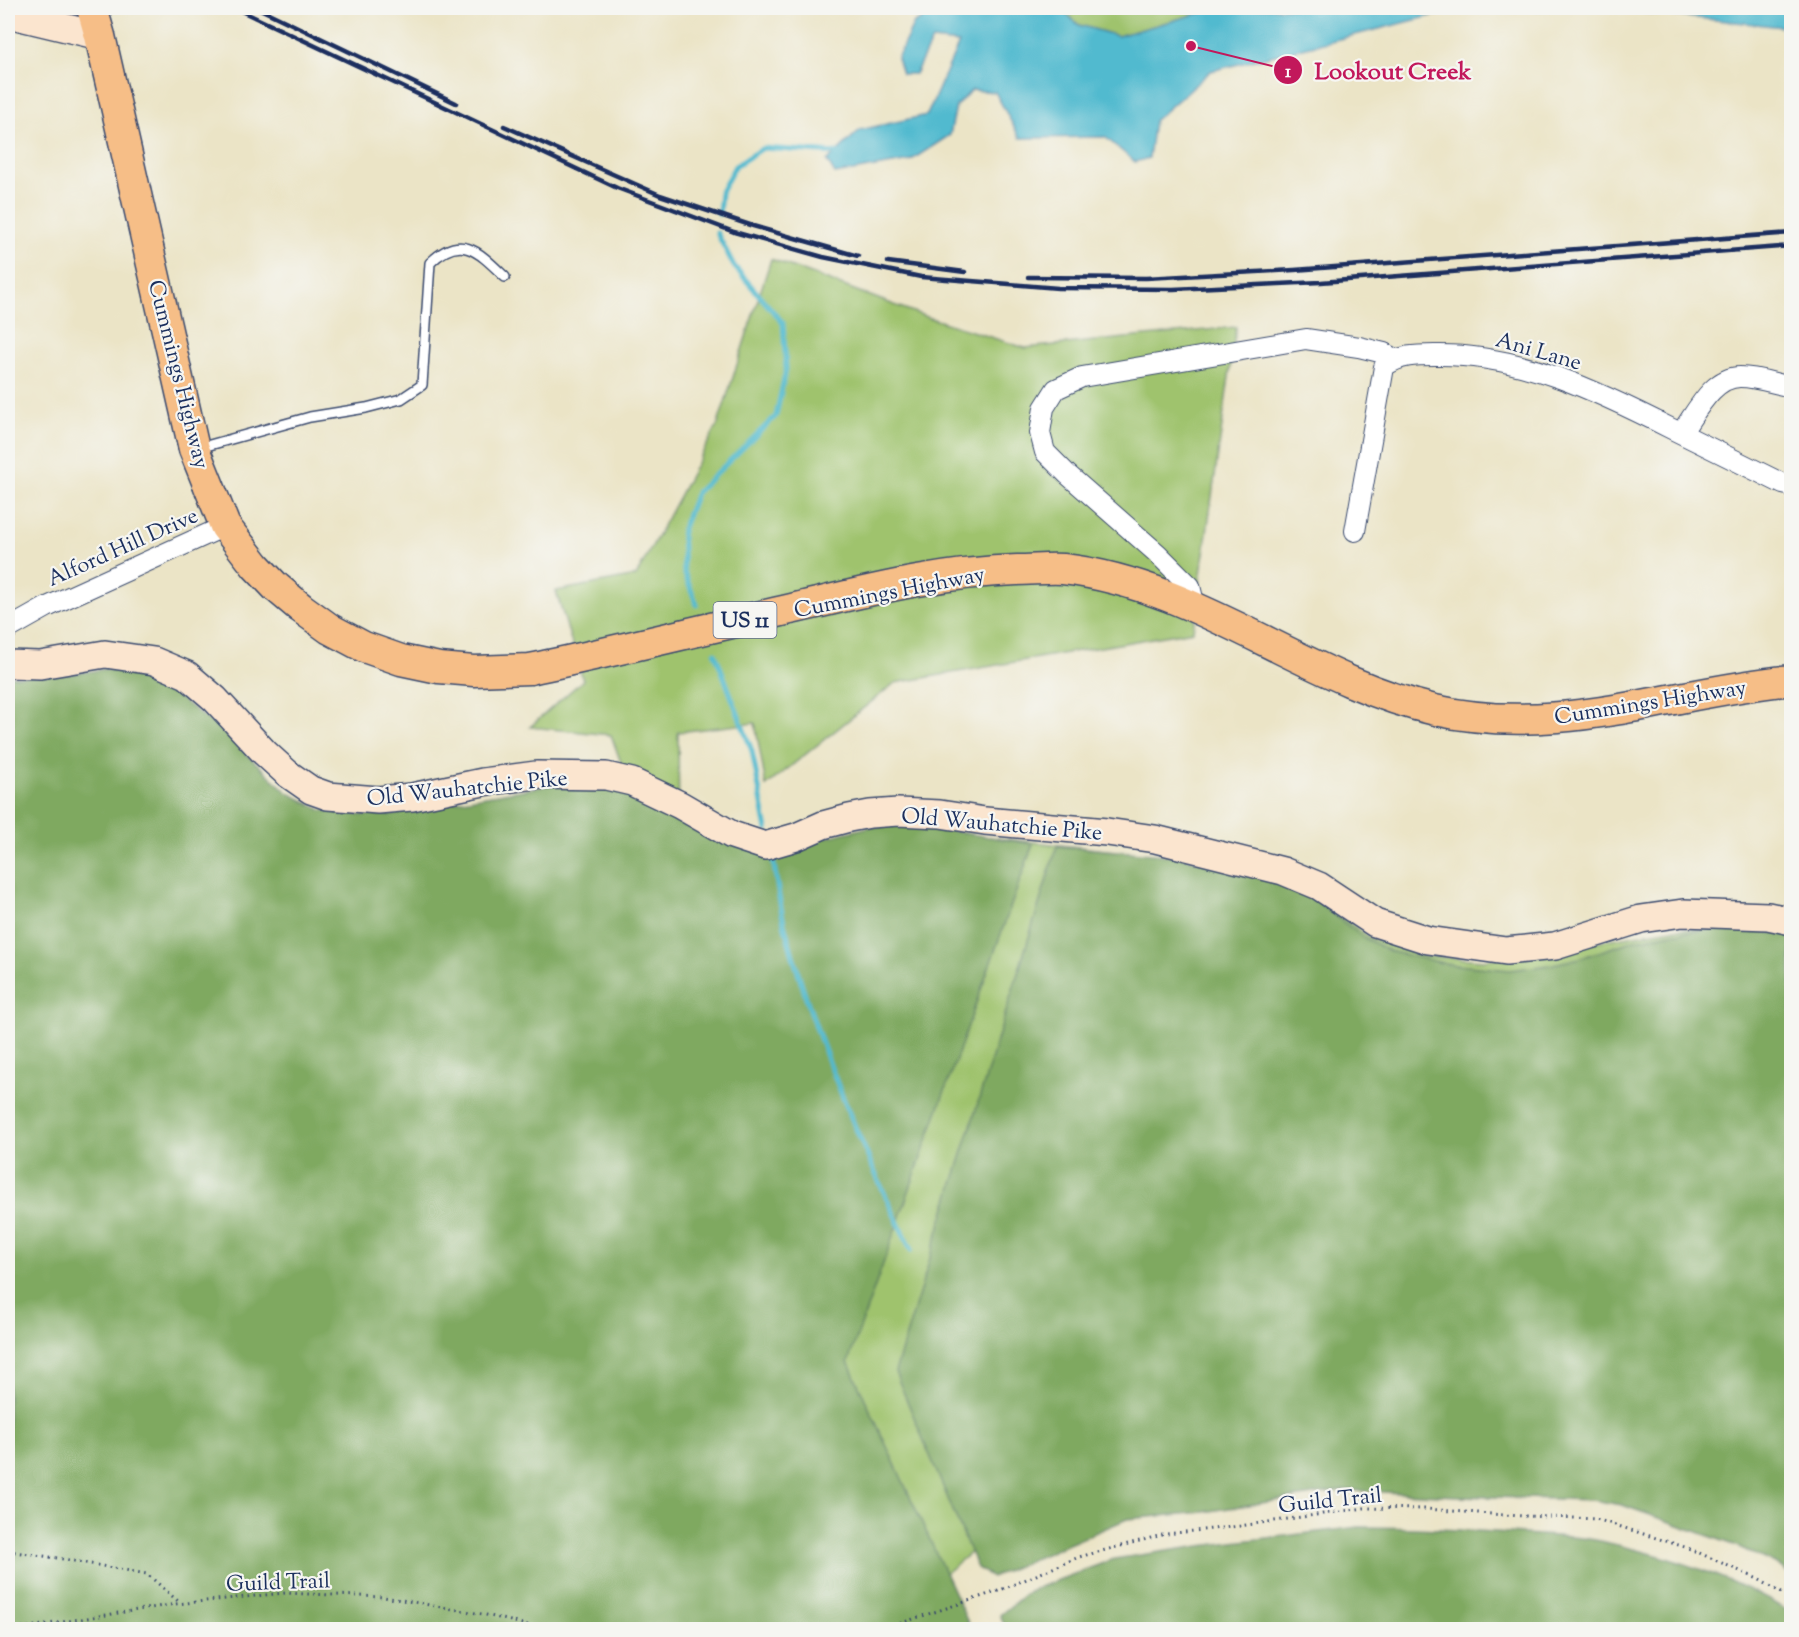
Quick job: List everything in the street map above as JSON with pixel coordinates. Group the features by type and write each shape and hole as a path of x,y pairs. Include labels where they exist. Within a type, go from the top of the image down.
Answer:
{"main road":[{"path":"8,14 96,22"},
{"name":"Cummings Highway","path":"96,22 194,449 225,525 256,566 276,587 330,629 364,646 401,660 439,668 474,671 530,669 881,588 974,571 1060,569 1113,578 1196,607 1276,647 1381,694 1433,709 1484,717 1542,718 1598,714 1727,688 1791,680"},
{"name":"Old Wauhatchie Pike","path":"8,664 40,665 105,654 154,661 187,675 215,699 265,753 288,774 311,790 328,796 378,800 412,797 483,782 536,775 606,776 642,786 732,835 765,846 849,818 898,812 940,814 985,821 1155,838 1283,871 1319,886 1375,923 1428,940 1506,951 1555,946 1641,919 1683,913 1768,916 1791,921"}],"street":[{"path":"1196,607 1190,586 1046,452 1040,433 1044,408 1056,389 1082,377 1306,339 1384,353 1394,359 1384,367 1355,531"},
{"name":"Ani Lane","path":"1394,359 1413,355 1449,355 1496,359 1538,370 1610,397 1791,486"},
{"path":"1681,433 1711,392 1724,380 1741,377 1791,387"},
{"name":"Alford Hill Drive","path":"8,629 47,607 225,525"}],"lane":[{"path":"194,449 290,422 401,399 422,385 430,263 442,251 463,247 478,251 505,277"}],"path":[{"name":"Guild Trail","path":"871,1629 892,1626 998,1592 1079,1557 1166,1534 1364,1508 1425,1509 1596,1519 1688,1548 1758,1579 1791,1599"},
{"path":"8,1551 147,1574 180,1604"},
{"name":"Guild Trail","path":"10,1629 180,1604 285,1593 384,1598 482,1614 547,1629"}],"green space":[{"path":"1059,8 1218,8 1118,36 1079,25"},
{"path":"771,259 924,316 1025,348 1236,327 1193,631 895,683 766,786 755,723 678,732 679,824 763,866 907,828 1170,857 1284,885 1321,903 1371,938 1425,956 1483,960 1673,929 1715,929 1761,935 922,1592 8,1629 8,705 40,733 679,924 611,735 530,727 583,680 556,591 636,576 718,424"},
{"path":"105,669 138,675 167,689 219,728 287,792 321,810 360,815 392,815 427,806 551,785 620,787 712,838 819,839 869,827 901,825 928,827 1033,844 848,1362 971,1629 8,1630 8,676 56,675"},
{"path":"1057,846 1177,856 1273,879 1307,894 1363,937 1389,951 1447,964 1510,970 1549,965 1580,958 1635,940 1667,934 1727,928 1791,935 1791,1575 1779,1566 1737,1546 1622,1505 1592,1500 1345,1490 1204,1512 1127,1519 992,1577 977,1568 895,1372"},
{"path":"1359,1527 1555,1536 1609,1543 1680,1562 1749,1590 1791,1613 1791,1629 1007,1630 1000,1615 1029,1591 1114,1559"}],"water":[{"path":"942,8 1059,8 1079,25 1118,36 1218,8 1601,8 1447,12 1211,71 1154,121 1149,158 1135,162 1105,137 1020,138 995,92 972,90 956,106 950,135 910,161 835,174 827,161 860,130 927,115 959,43 932,40 915,74 902,74 897,58 914,23"},
{"path":"1601,8 1791,8 1792,28"}],"waterway":[{"path":"719,214 721,192 735,166 763,148 836,153 838,158"},
{"path":"697,605 684,572 682,530 696,493 776,416 786,369 783,323 734,266 717,233"},
{"path":"715,653 752,751 767,830"},
{"path":"773,859 786,931 811,1013 841,1094 911,1250"}],"railway":[{"path":"235,8 617,188 734,232 823,257 921,277 1058,288 1173,289 1321,282 1792,246"},
{"path":"258,8 456,103"},
{"path":"504,126 660,195 753,226 858,256"},
{"path":"1028,277 1146,278 1294,270 1792,233"},
{"path":"888,262 965,272"}],"place":[{"name":"Lookout Creek","path":"1191,46"}]}
